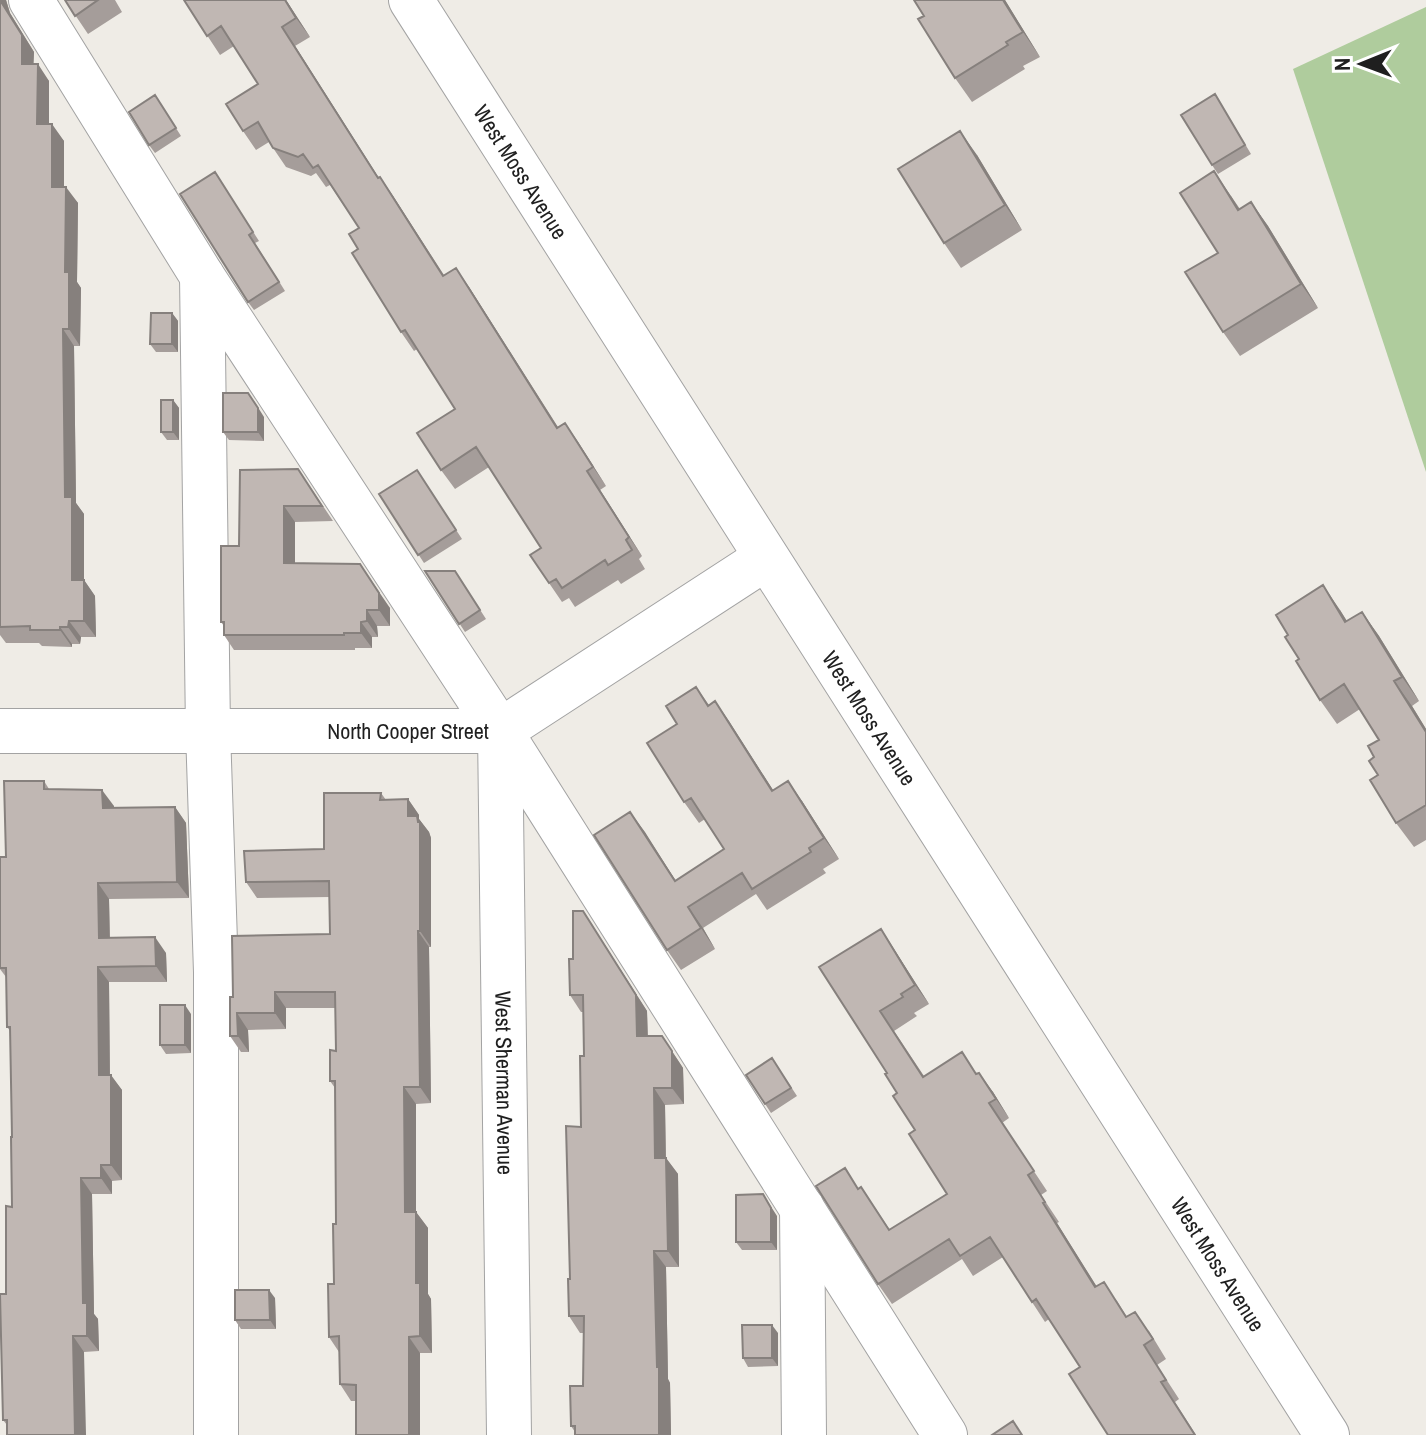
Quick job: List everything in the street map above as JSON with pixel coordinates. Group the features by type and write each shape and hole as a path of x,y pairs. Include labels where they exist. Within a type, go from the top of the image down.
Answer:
{"street":[{"path":"31,0 202,276 500,731 945,1435"},
{"name":"West Moss Avenue","path":"411,0 1327,1435"},
{"path":"202,276 208,731 216,972 216,1435"},
{"name":"North Cooper Street","path":"0,731 500,731 766,558"},
{"name":"West Sherman Avenue","path":"500,731 509,1435"},
{"path":"802,1208 804,1435"}],"green space":[{"path":"1426,7 1426,472 1293,69"}],"building":[{"path":"0,0 22,35 22,64 38,64 37,124 52,124 52,187 66,187 65,272 69,272 69,329 63,329 65,497 72,497 72,580 84,580 84,621 69,621 68,627 60,627 60,630 30,630 30,626 0,627"},
{"path":"65,0 98,0 75,16"},
{"path":"184,0 285,0 296,18 282,27 443,276 456,268 557,428 565,423 593,467 587,471 629,537 626,540 632,550 608,565 605,560 562,588 556,579 549,583 530,555 541,548 476,447 441,470 417,433 455,409 405,330 401,332 352,253 358,249 349,234 359,228 318,165 313,168 303,154 298,157 273,148 258,122 243,131 226,104 258,84 221,26 207,36"},
{"path":"914,0 1003,0 1023,32 955,78 918,19 924,16"},
{"path":"1215,94 1245,145 1212,165 1181,115"},
{"path":"155,95 176,128 149,145 129,112"},
{"path":"960,131 1005,205 944,243 898,169"},
{"path":"1214,171 1238,210 1251,202 1301,284 1223,332 1185,272 1218,253 1180,193"},
{"path":"215,172 253,232 249,235 279,282 248,302 180,194"},
{"path":"151,313 172,313 172,344 150,344"},
{"path":"223,393 248,393 258,408 258,432 223,432"},
{"path":"161,400 173,400 173,432 161,432"},
{"path":"298,469 322,506 284,506 284,563 360,564 379,593 379,610 367,610 367,621 361,622 361,633 224,635 224,622 221,622 221,546 239,546 240,470"},
{"path":"417,470 456,530 418,555 379,494"},
{"path":"425,571 455,571 480,610 459,624"},
{"path":"1323,585 1345,622 1362,612 1402,677 1394,681 1426,732 1426,805 1396,823 1370,780 1378,775 1369,761 1374,757 1368,746 1379,740 1344,684 1320,700 1296,661 1299,659 1276,615"},
{"path":"696,687 708,706 715,701 772,791 788,781 824,838 809,848 811,852 752,889 742,873 688,907 701,928 667,950 594,835 630,812 675,881 724,849 691,798 684,802 647,743 677,724 666,706"},
{"path":"4,781 44,781 44,789 102,790 103,808 175,807 177,882 98,883 99,938 155,937 156,966 98,967 99,1075 111,1075 111,1165 101,1165 101,1178 81,1178 83,1303 87,1303 87,1336 73,1336 75,1435 7,1435 7,1420 3,1420 0,1294 6,1294 6,1206 12,1207 10,1027 7,1027 6,968 0,968 0,857 6,857"},
{"path":"324,793 381,793 380,800 408,799 408,816 417,816 420,822 420,1087 404,1087 405,1212 416,1212 416,1283 420,1283 420,1336 409,1337 409,1435 356,1435 356,1385 340,1384 339,1336 329,1337 328,1284 334,1284 333,1224 336,1224 335,1081 330,1081 330,1050 336,1051 335,992 275,992 275,1013 237,1013 238,1036 230,1036 232,936 330,934 329,881 246,882 244,851 324,849"},
{"path":"573,911 583,911 636,995 637,1036 662,1036 672,1051 672,1088 654,1088 655,1158 666,1158 668,1251 654,1251 659,1435 575,1435 575,1426 571,1426 570,1386 583,1386 584,1316 569,1316 566,1126 581,1127 580,1056 584,1056 583,995 570,995"},
{"path":"881,929 915,985 901,994 903,997 880,1011 923,1077 962,1052 976,1074 979,1073 996,1099 989,1103 1034,1171 1028,1175 1043,1203 1095,1287 1104,1282 1126,1317 1135,1312 1153,1339 1144,1345 1166,1380 1161,1382 1195,1435 1108,1435 1069,1374 1080,1367 1036,1299 1032,1302 990,1237 960,1256 949,1239 878,1284 816,1186 845,1168 889,1230 947,1194 909,1134 915,1130 893,1096 897,1093 887,1073 819,967"},
{"path":"160,1005 185,1005 185,1045 160,1045"},
{"path":"772,1058 791,1088 765,1104 746,1075"},
{"path":"763,1194 771,1208 771,1242 736,1242 736,1195"},
{"path":"235,1290 269,1290 270,1320 235,1320"},
{"path":"742,1325 772,1325 772,1358 743,1358"},
{"path":"1013,1421 1022,1435 992,1435"}]}
